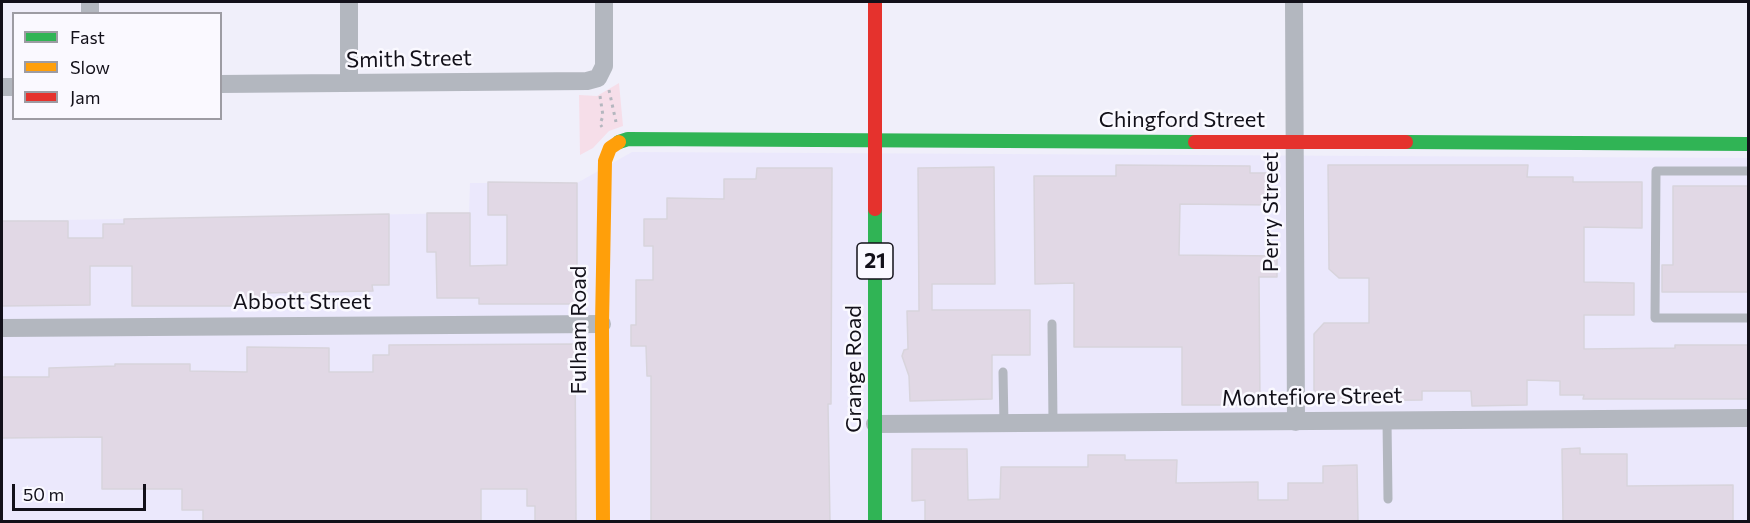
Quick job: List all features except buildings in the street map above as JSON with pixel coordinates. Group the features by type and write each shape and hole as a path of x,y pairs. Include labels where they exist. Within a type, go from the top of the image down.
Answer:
{"street":[{"path":"349,2 349,83"},
{"path":"598,78 604,66 604,2"},
{"name":"Grange Road","path":"875,2 875,522"},
{"name":"Perry Street","path":"1294,2 1296,422"},
{"name":"Smith Street","path":"222,84 587,81 598,78"},
{"name":"Chingford Street","path":"615,141 628,139 1749,144"},
{"name":"Fulham Road","path":"603,522 602,324 605,161 609,148 615,141"},
{"name":"Abbott Street","path":"2,328 602,324"},
{"name":"Montefiore Street","path":"875,424 1749,418"}],"lane":[{"path":"1749,171 1656,171 1655,318 1749,318"},
{"path":"1052,324 1053,423"},
{"path":"1004,372 1004,424"},
{"path":"1387,421 1388,499"}],"path":[{"path":"598,78 603,116 600,124 615,141"},
{"path":"598,78 608,90 617,126 615,141"}],"shaded area":[{"path":"619,83 623,126 609,131 593,148 580,155 579,95 597,96"},
{"path":"632,152 1748,158 1748,521 2,521 2,221 469,213 470,183 577,183"}],"traffic: fast":[{"path":"619,142 628,139 1195,142"},
{"path":"1406,142 1748,144"},
{"path":"875,209 875,522"}],"traffic: slow":[{"path":"603,522 602,324 605,161 610,148 619,142"}],"traffic: jam":[{"path":"875,2 875,209"},
{"path":"1195,142 1406,142"}]}
